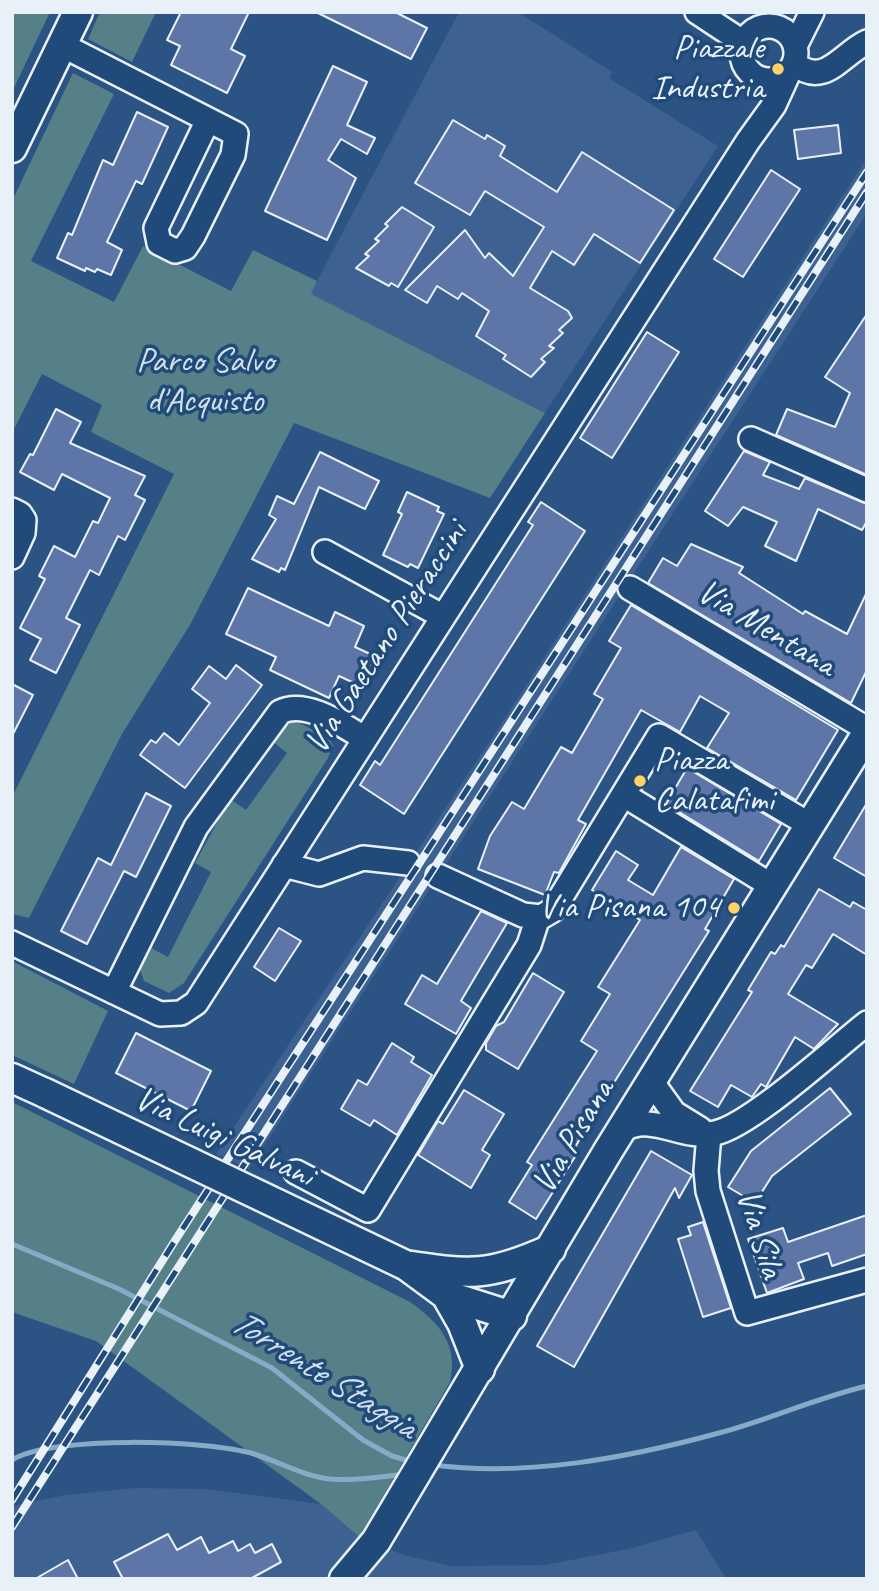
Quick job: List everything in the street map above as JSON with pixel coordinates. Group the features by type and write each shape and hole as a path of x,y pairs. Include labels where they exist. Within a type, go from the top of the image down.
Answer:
{"main road":[{"path":"12,148 78,12"},
{"name":"Via Pisana","path":"344,1579 376,1541 476,1378 621,1130 867,731"},
{"name":"Via Luigi Galvani","path":"12,1078 405,1265 446,1295 512,1316"},
{"name":"Via Luigi Galvani","path":"405,1265 463,1274 499,1269 551,1249"},
{"name":"Via Luigi Galvani","path":"463,1274 485,1287 512,1316"},
{"name":"Via Luigi Galvani","path":"446,1295 462,1323 476,1378"}],"street":[{"path":"697,12 744,43"},
{"path":"777,27 799,12"},
{"path":"787,65 812,12"},
{"path":"787,65 792,37 777,27 761,27 744,43 744,60 753,74 787,65 808,72 824,72 867,42"},
{"path":"62,45 236,134 233,155 188,245 175,251 161,245 156,237 156,228 208,120"},
{"name":"Via Gaetano Pieraccini","path":"12,943 160,1014 176,1015 189,1009 748,141 787,65"},
{"path":"751,439 867,490"},
{"path":"12,510 20,514 24,524 12,557"},
{"path":"325,552 442,616"},
{"name":"Via Mentana","path":"630,588 867,731"},
{"path":"114,992 196,827 277,715 288,708 309,711 333,720 364,738"},
{"path":"438,876 471,888 517,913 538,918 553,910 659,736 810,825"},
{"path":"624,795 772,886"},
{"path":"284,865 318,874 363,858 408,863"},
{"path":"296,1172 368,1210 529,945 538,918"},
{"path":"621,1130 634,1124 649,1122 684,1135 727,1130 745,1119 867,1023"},
{"path":"651,1081 674,1113 709,1134"},
{"name":"Via Sila","path":"709,1134 706,1166 708,1191 747,1313 867,1280"}],"shaded area":[{"path":"459,12 518,12 612,72 609,78 718,146 545,413 310,294"},
{"path":"867,158 867,213 249,1169 216,1154 490,741"},
{"path":"135,1488 207,1489 321,1504 359,1537 404,1555 451,1566 545,1565 628,1549 696,1530 726,1579 12,1579 12,1506 66,1495"}],"green space":[{"path":"12,12 50,12 12,92"},
{"path":"100,12 156,12 132,62 88,39"},
{"name":"Parco Salvo d'Acquisto","path":"73,73 114,94 31,261 114,302 143,246 231,291 253,250 317,281 311,294 545,413 490,498 294,423 191,623 122,734 29,918 12,914 12,797 174,474 91,432 102,405 42,374 12,433 12,201"},
{"path":"293,720 329,738 333,745 328,758 184,983 169,993 144,981 140,970 151,948 168,957 211,872 195,863 230,799 246,810 287,753 272,741"},
{"path":"12,961 108,1011 74,1084 12,1055"},
{"path":"12,1102 410,1302 438,1326 452,1357 450,1382 359,1537 321,1504 96,1341 12,1312"}],"building":[{"path":"181,12 249,12 231,49 245,56 227,93 171,65 180,46 167,40"},
{"path":"316,12 395,12 427,28 411,59"},
{"path":"333,66 367,82 347,125 375,138 367,154 341,139 328,160 356,178 327,240 265,211"},
{"path":"137,112 168,127 142,184 136,181 107,242 122,250 111,275 97,269 95,272 86,268 85,271 57,258 68,233 72,235 103,160 113,165"},
{"path":"453,120 485,139 487,135 505,146 500,156 557,192 582,152 674,210 640,263 594,234 574,265 552,251 530,288 568,311 572,318 559,330 563,333 549,346 554,348 541,359 545,362 531,377 503,359 506,355 476,336 489,311 462,293 458,299 437,286 427,303 405,290 465,230 485,258 489,253 513,276 544,227 485,191 470,215 415,183"},
{"path":"838,125 841,153 798,159 794,130"},
{"path":"771,170 800,189 743,277 714,259"},
{"path":"402,207 434,227 398,287 391,283 389,286 356,268 369,256 365,254 379,241 375,239 388,226 385,224"},
{"path":"867,314 867,475 776,435 787,409 835,427 850,393 825,377"},
{"path":"647,332 679,352 612,458 580,438"},
{"path":"56,409 81,422 70,443 145,476 135,495 145,500 125,540 118,536 99,575 90,570 66,618 80,625 56,673 30,660 41,639 20,628 45,579 39,576 54,546 75,557 93,521 98,523 110,498 62,474 54,490 20,472 30,454 33,455"},
{"path":"744,451 770,462 763,475 799,489 805,478 867,504 867,521 862,530 818,509 796,561 765,546 777,522 743,507 728,526 705,511"},
{"path":"320,452 379,481 365,509 319,487 285,570 281,568 279,572 252,559 276,519 269,515 277,496 294,504"},
{"path":"407,492 439,507 437,511 444,514 418,568 410,564 408,567 383,555 402,514 398,512"},
{"path":"541,502 585,531 404,814 360,785 375,761 380,765 533,525 528,522"},
{"path":"691,544 743,567 739,573 803,614 805,611 847,634 867,592 867,670 851,703 648,583 663,558 677,566"},
{"path":"248,588 329,626 335,612 364,626 355,647 379,658 365,688 339,676 329,698 270,670 276,657 226,634"},
{"path":"631,605 838,730 796,800 707,748 729,713 700,696 680,732 641,710 578,820 586,824 559,873 554,872 545,895 478,869 490,836 512,802 524,809 561,747 572,753 603,699 594,694 621,648 609,641"},
{"path":"236,665 262,685 185,788 140,755 151,740 156,743 164,733 179,745 210,703 192,689 209,666 226,679"},
{"path":"12,684 33,695 12,736"},
{"path":"687,768 781,824 759,861 666,804"},
{"path":"146,793 171,806 136,877 124,871 87,944 61,931 98,858 111,865"},
{"path":"867,803 867,877 834,858"},
{"path":"681,847 734,879 705,929 709,931 610,1089 574,1149 578,1152 536,1219 509,1202 532,1165 527,1162 597,1051 581,1041 610,994 598,987 640,920 592,890 616,851 638,865 628,880 653,895"},
{"path":"819,889 850,907 853,902 867,910 867,955 833,934 812,968 806,965 788,994 838,1024 814,1049 795,1037 766,1087 761,1084 752,1097 731,1085 718,1107 690,1091 752,992 748,990 771,952 775,954 781,945 784,947"},
{"path":"481,911 507,923 461,1001 471,1008 456,1034 405,1004 422,975 437,984"},
{"path":"279,928 301,941 275,981 254,967"},
{"path":"533,973 564,992 518,1069 486,1050 486,1043 496,1026 504,1022"},
{"path":"136,1033 211,1071 191,1111 116,1073"},
{"path":"392,1043 414,1057 411,1062 432,1075 397,1135 374,1120 370,1126 341,1109 358,1080 367,1085"},
{"path":"830,1088 851,1114 772,1176 755,1203 728,1187 751,1151"},
{"path":"464,1090 504,1114 482,1150 490,1155 471,1188 418,1155 438,1121 443,1124"},
{"path":"651,1151 692,1175 679,1198 675,1188 574,1367 537,1346"},
{"path":"867,1215 867,1254 832,1266 828,1253 798,1263 804,1279 767,1293 748,1239 783,1228 788,1242"},
{"path":"703,1222 731,1308 703,1317 678,1239 691,1235 688,1227"},
{"path":"168,1534 177,1550 201,1537 209,1553 233,1541 238,1551 250,1544 255,1553 272,1544 281,1562 250,1579 123,1579 114,1562"},
{"path":"68,1560 78,1579 35,1579"}],"waterway":[{"name":"Torrente Staggia","path":"12,1244 119,1289 272,1368 363,1440 392,1456 413,1462"},
{"name":"Torrente Staggia","path":"433,1465 504,1469 613,1457 719,1433 867,1386"},
{"path":"12,1460 32,1452 94,1443 168,1443 232,1449 330,1479 404,1474"}],"railway":[{"path":"12,1500 176,1239 867,172"},
{"path":"12,1527 867,192"}],"place":[{"name":"Piazzale Industria","path":"778,69"},
{"name":"Piazza Calatafimi","path":"640,781"},
{"name":"Via Pisana 104","path":"734,908"}]}
